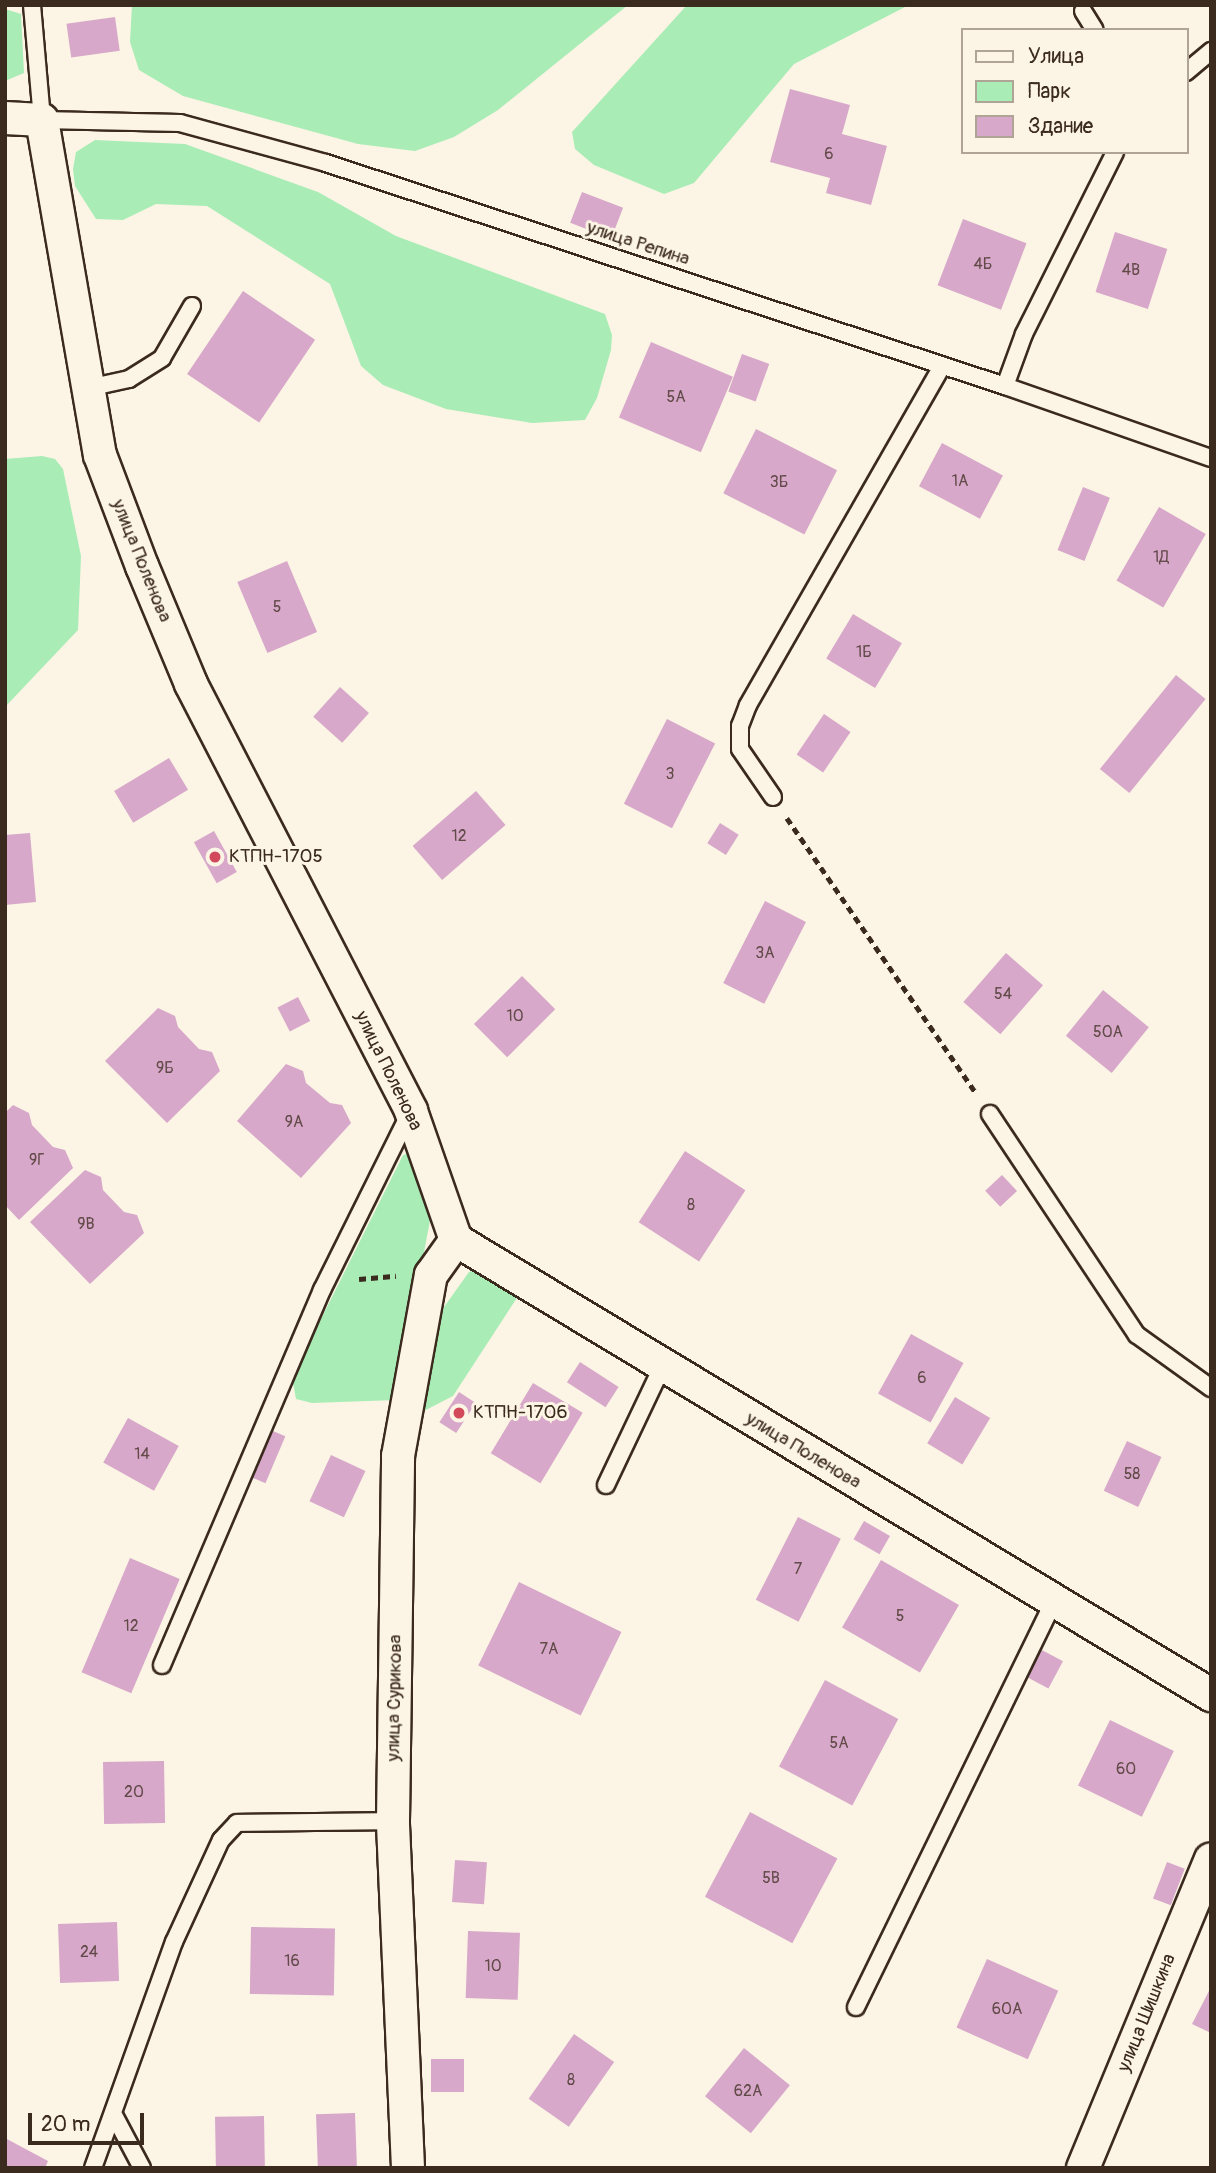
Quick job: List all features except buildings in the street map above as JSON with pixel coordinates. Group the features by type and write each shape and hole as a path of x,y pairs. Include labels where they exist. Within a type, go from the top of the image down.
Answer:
{"street":[{"path":"5,118 42,120"},
{"name":"улица Поленова","path":"42,120 100,455 191,684 411,1111 456,1240 1053,1603 1211,1695"},
{"name":"улица Сурикова","path":"408,2168 393,1821 397,1455 432,1275 456,1240"},
{"name":"улица Шишкина","path":"1083,2168 1211,1858"}],"lane":[{"path":"32,5 42,120"},
{"path":"1083,11 1093,28"},
{"path":"1188,70 1211,51"},
{"name":"улица Репина","path":"42,120 180,123 326,163 1005,386 1211,458"},
{"path":"1005,386 1024,334 1114,154"},
{"path":"88,388 129,379 162,358 192,306"},
{"path":"772,797 740,749 740,726 748,705 942,366"},
{"path":"162,1665 322,1290 411,1111"},
{"path":"990,1114 1137,1335 1211,1388"},
{"path":"606,1485 663,1365"},
{"path":"856,2007 1053,1603"},
{"path":"93,2168 115,2117 124,2077 174,1942 221,1840 237,1823 393,1821"},
{"path":"115,2117 142,2168"}],"path":[{"path":"772,797 990,1114"},
{"path":"322,1290 363,1277 432,1275"}],"green space":[{"path":"132,5 628,5 498,110 454,137 415,151 358,144 183,96 139,70 130,42"},
{"path":"687,5 909,5 794,64 694,183 664,194 594,165 575,149 572,132"},
{"path":"5,9 21,14 24,73 5,81"},
{"path":"95,140 185,144 318,192 396,236 605,314 612,335 611,350 597,398 585,420 532,423 446,409 383,385 361,366 330,284 207,206 156,204 123,220 96,219 75,186 73,169 76,152"},
{"path":"42,456 55,459 63,469 81,556 78,630 5,707 5,459"},
{"path":"410,1153 436,1189 396,1400 312,1403 296,1399 292,1377 403,1155"},
{"path":"487,1266 522,1290 453,1396 418,1414 444,1307 469,1272"}],"place":[{"name":"КТПН-1705","path":"215,857"},
{"name":"КТПН-1706","path":"459,1413"}]}
